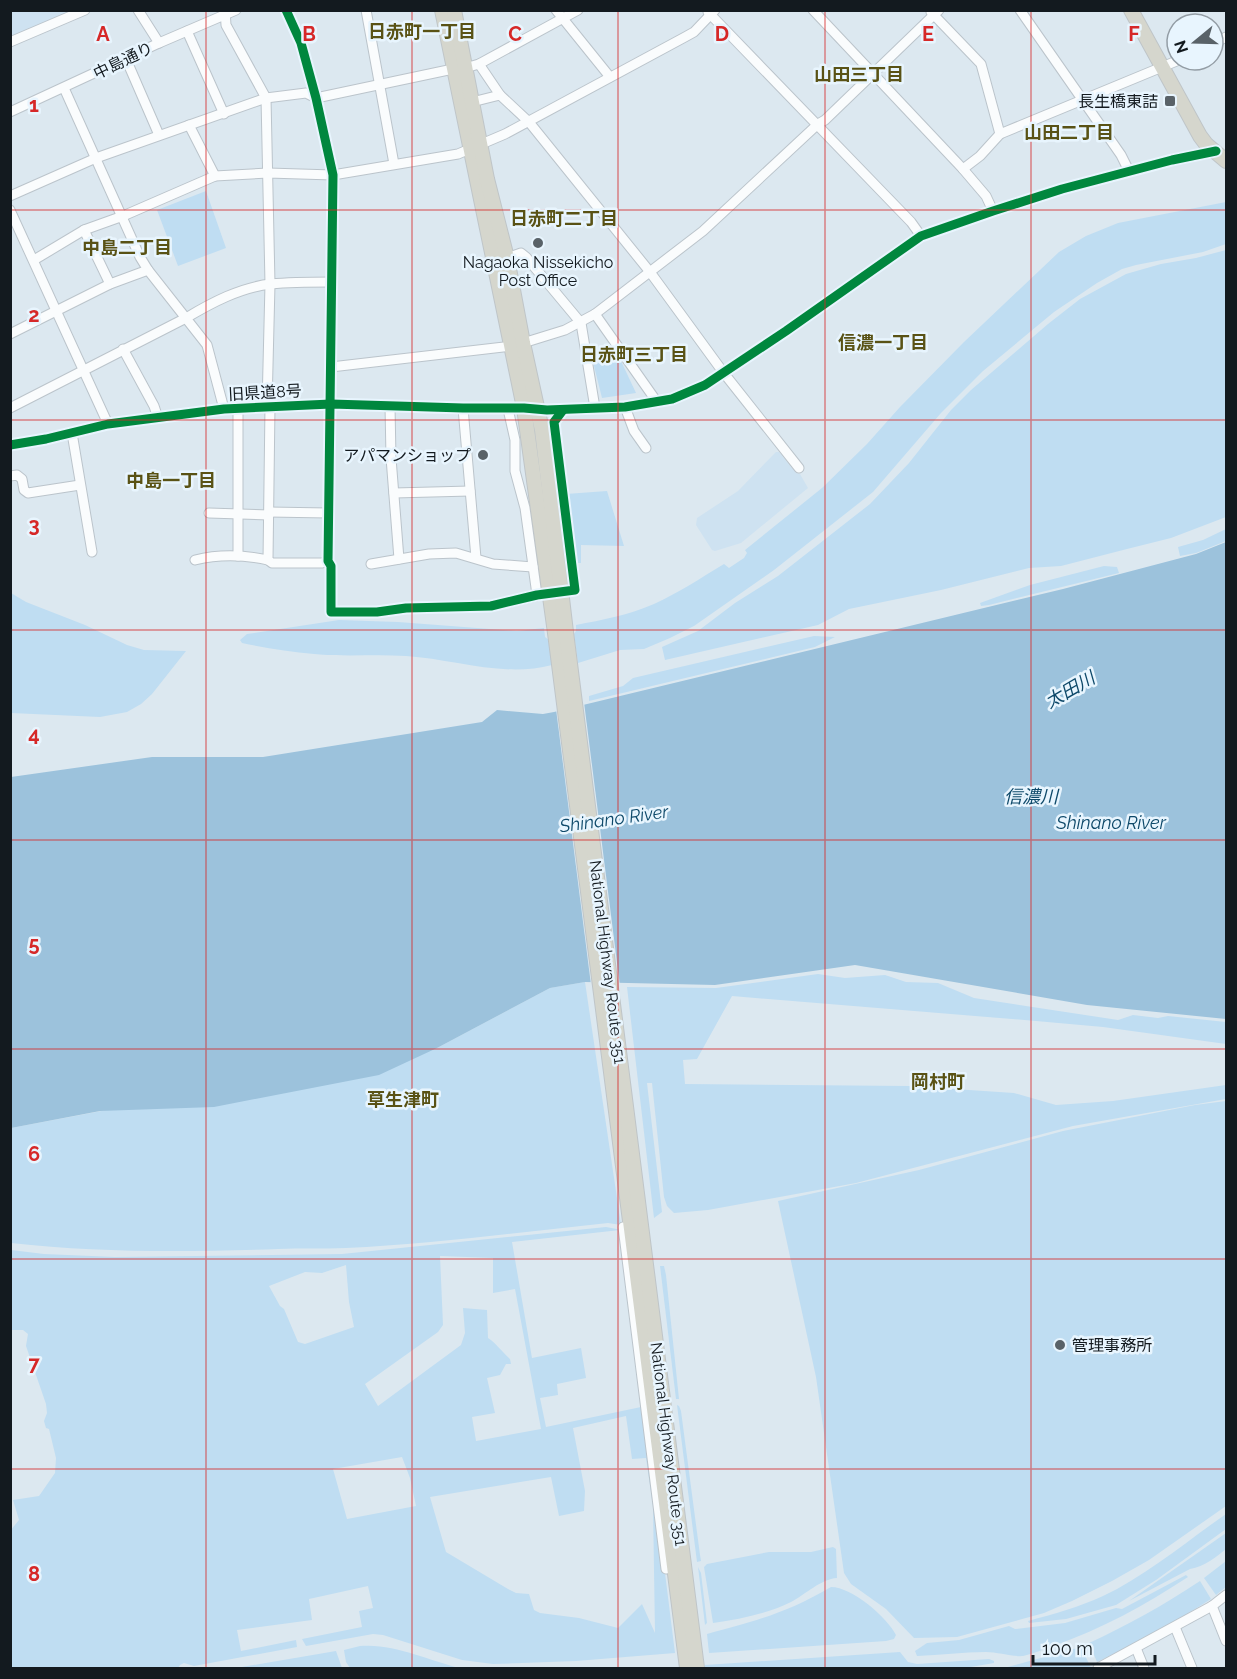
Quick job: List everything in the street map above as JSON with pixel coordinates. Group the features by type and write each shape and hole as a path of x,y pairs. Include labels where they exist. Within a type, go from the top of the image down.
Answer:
{"highway":[{"name":"National Highway Route 351","path":"442,10 466,67 476,147 517,345 539,409 560,633 687,1668"},
{"name":"National Highway Route 351","path":"454,10 472,102 476,147 487,179 507,258 524,408 560,633 697,1668"},
{"path":"1131,10 1200,136 1227,161"}],"street":[{"path":"10,42 85,10"},
{"path":"138,10 159,43"},
{"name":"中島通り","path":"10,112 236,10"},
{"path":"286,10 301,43 333,175 328,513 331,612 491,606 539,595 525,508 515,471 515,440 508,409"},
{"path":"366,10 394,164"},
{"path":"556,10 610,78"},
{"path":"10,196 96,158 266,98 306,93 316,98 466,67 578,10"},
{"path":"813,10 963,169 986,196 993,211"},
{"path":"1020,10 1121,155 1129,171"},
{"path":"34,260 84,230 123,216 215,176 268,173 333,175 459,154 529,122 694,32 711,12 911,222 921,236"},
{"path":"331,368 517,345 581,323 704,231 874,74 934,12 981,64 1000,134"},
{"path":"225,13 226,25 266,98 270,284 268,560"},
{"path":"187,31 224,114"},
{"path":"126,59 159,135"},
{"path":"466,67 529,122 650,272 723,372 799,468"},
{"path":"963,169 980,156 1000,134 1163,68"},
{"path":"64,88 148,270 207,345 224,409"},
{"path":"472,102 500,95"},
{"path":"189,125 215,176"},
{"name":"旧県道8号","path":"10,445 108,424 224,409 269,406 331,404 563,410 626,407 657,402 698,389 786,331 921,236 993,211 1129,171 1216,151"},
{"path":"11,211 108,424"},
{"path":"84,230 110,284"},
{"path":"507,258 521,253 526,257 581,323 595,408"},
{"path":"10,334 110,284 148,270"},
{"path":"10,408 211,303 248,289 270,284 332,282"},
{"path":"595,314 657,402"},
{"path":"123,349 154,406 158,418"},
{"path":"390,406 391,458 399,559"},
{"path":"626,407 634,431 646,448"},
{"path":"463,408 476,558"},
{"path":"238,409 238,556"},
{"path":"563,410 554,422 575,590 570,590"},
{"path":"72,433 92,552"},
{"path":"10,476 17,475 22,479 24,490 28,493 80,485"},
{"path":"394,493 470,491"},
{"path":"209,513 328,513"},
{"path":"371,564 429,554 456,553 493,564 533,567"},
{"path":"195,560 207,557 238,556 268,560 272,563 328,561"},
{"path":"622,1227 666,1569"},
{"path":"1098,1668 1212,1606 1227,1594"},
{"path":"1212,1606 1227,1641"},
{"path":"1174,1627 1192,1668"},
{"path":"1136,1648 1144,1668"}],"shaded area":[{"path":"11,11 77,11 11,38"},
{"path":"206,191 226,248 178,266 157,210"},
{"path":"1226,202 1226,244 1203,252 1122,269 1054,312 983,371 941,413 873,492 774,570 694,626 670,638 644,649 620,650 578,663 574,634 576,625 645,608 724,564 729,568 744,558 747,553 745,550 822,488 964,342 1059,252 1086,236 1118,223"},
{"path":"1226,250 1226,517 1171,538 1061,566 1029,568 941,590 849,609 818,625 665,660 662,647 698,631 735,603 778,576 870,504 909,463 951,410 971,390 1080,299 1126,274"},
{"path":"611,353 621,361 636,393 602,398 592,358"},
{"path":"776,452 779,452 796,473 800,474 808,488 741,543 712,550 696,525 697,518 738,491"},
{"path":"607,491 624,546 581,545 581,563 576,563 566,494"},
{"path":"1226,529 1226,541 1196,553 1180,556 1178,547 1203,540"},
{"path":"1104,566 1117,567 1119,573 989,605 981,606 980,603 1030,585"},
{"path":"11,593 26,602 85,625 127,645 144,650 186,651 152,694 127,712 100,717 11,713"},
{"path":"339,620 517,631 544,628 545,637 549,640 552,665 516,670 497,669 406,656 337,655 287,651 242,643 240,640 247,634"},
{"path":"814,636 835,637 815,647 589,701 589,696 623,686 633,678"},
{"path":"818,974 845,978 885,975 906,982 938,983 974,998 1118,1020 1133,1015 1226,1022 1226,1044 1103,1027 732,996 697,1059 683,1060 685,1084 909,1086 1014,1093 1056,1105 1113,1101 1226,1085 1226,1099 1073,1126 856,1183 708,1210 674,1213 667,1206 664,1197 652,1083 647,1083 662,1212 654,1218 627,987 716,988"},
{"path":"585,982 621,1225 608,1223 444,1241 337,1248 144,1251 77,1249 11,1243 11,1128 437,1048 550,988"},
{"path":"1226,1101 1226,1506 1149,1560 1112,1581 1044,1613 957,1637 914,1638 886,1609 851,1584 844,1573 816,1377 778,1201 919,1170 1063,1131"},
{"path":"606,1227 622,1230 675,1653 576,1661 493,1664 462,1660 383,1635 373,1634 306,1646 302,1639 362,1627 359,1611 373,1608 368,1586 309,1599 312,1620 237,1630 241,1651 296,1640 297,1647 194,1666 184,1663 178,1668 11,1667 10,1531 19,1520 13,1500 39,1496 55,1473 56,1458 49,1429 46,1428 44,1421 47,1413 46,1404 26,1346 28,1334 23,1330 11,1330 11,1250 115,1257 342,1254","holes":["620,1230 641,1407 546,1427 540,1398 558,1395 557,1384 586,1378 581,1348 532,1358 512,1242","440,1256 493,1258 493,1293 515,1289 541,1429 476,1441 472,1417 495,1413 487,1378 500,1375 506,1364 511,1364 510,1359 488,1338 487,1310 463,1308 465,1333 461,1345 378,1406 365,1384 438,1332 443,1325","346,1265 354,1327 305,1344 298,1342 284,1309 269,1286 305,1272 322,1273","626,1416 632,1459 646,1458 653,1506 655,1633 642,1604 618,1628 534,1610 529,1594 516,1593 508,1589 446,1552 430,1497 551,1477 559,1516 584,1511 585,1491 573,1428","402,1457 410,1478 416,1506 347,1519 333,1469"]},
{"path":"660,1266 664,1266 666,1275 679,1399 676,1399"},
{"path":"677,1405 681,1411 701,1561 697,1562"},
{"path":"1226,1514 1226,1529 1156,1580 1116,1605 1066,1619 1029,1623 1028,1621 1085,1604 1119,1588"},
{"path":"1226,1533 1226,1549 1214,1558 1129,1601"},
{"path":"833,1547 836,1549 837,1578 825,1581 791,1602 772,1610 713,1623 704,1567 707,1564 769,1552 811,1552"},
{"path":"1226,1561 1226,1587 1216,1595 1204,1578"},
{"path":"698,1567 701,1573 707,1623 705,1625"},
{"path":"1186,1575 1188,1577 1123,1616 1089,1632 1027,1655 969,1652 917,1656 915,1651 927,1643 959,1640 1009,1626 1015,1629 1065,1623 1116,1608 1122,1609"},
{"path":"1200,1581 1211,1599 1163,1629 1097,1662 1089,1643 1146,1614"},
{"path":"831,1587 849,1592 868,1604 891,1628 896,1635 894,1639 709,1653 707,1634 785,1610"},
{"path":"360,1646 385,1647 460,1668 350,1668 346,1662 344,1650"},
{"path":"1081,1647 1091,1668 1004,1668"},
{"path":"336,1651 342,1668 236,1668"},
{"path":"900,1652 908,1662 917,1664 989,1659 994,1663 965,1668 705,1668 705,1665"}],"water":[{"name":"信濃川","path":"1226,542 1226,1019 1087,1005 855,965 715,985 585,982 550,988 437,1048 379,1075 214,1107 100,1111 11,1128 11,777 152,757 263,757 482,722 497,710 543,714 554,712 1063,589 1196,554"}],"pier":[{"path":"584,702 620,986 591,985 556,709"}],"cycle path":[{"path":"286,10 301,43 333,175 328,561 331,566 331,612 491,606 537,595 575,590 554,422 563,410"},
{"path":"10,445 108,424 224,409 331,404 547,410 625,407 672,399 705,385 921,236 1062,189 1172,160 1216,151"}],"place":[{"name":"長生橋東詰","path":"1170,101"},
{"name":"Nagaoka Nissekicho Post Office","path":"538,243"},
{"name":"アパマンショップ","path":"483,455"},
{"name":"管理事務所","path":"1060,1345"}],"district":[{"name":"日赤町一丁目","path":"422,32"},
{"name":"山田三丁目","path":"859,75"},
{"name":"山田二丁目","path":"1069,133"},
{"name":"日赤町二丁目","path":"564,219"},
{"name":"中島二丁目","path":"127,248"},
{"name":"信濃一丁目","path":"883,343"},
{"name":"日赤町三丁目","path":"634,355"},
{"name":"中島一丁目","path":"171,481"},
{"name":"岡村町","path":"938,1082"},
{"name":"草生津町","path":"403,1100"}],"water label":[{"name":"太田川","path":"1070,690"},
{"name":"Shinano River","path":"614,819"},
{"name":"Shinano River","path":"1111,823"}]}
